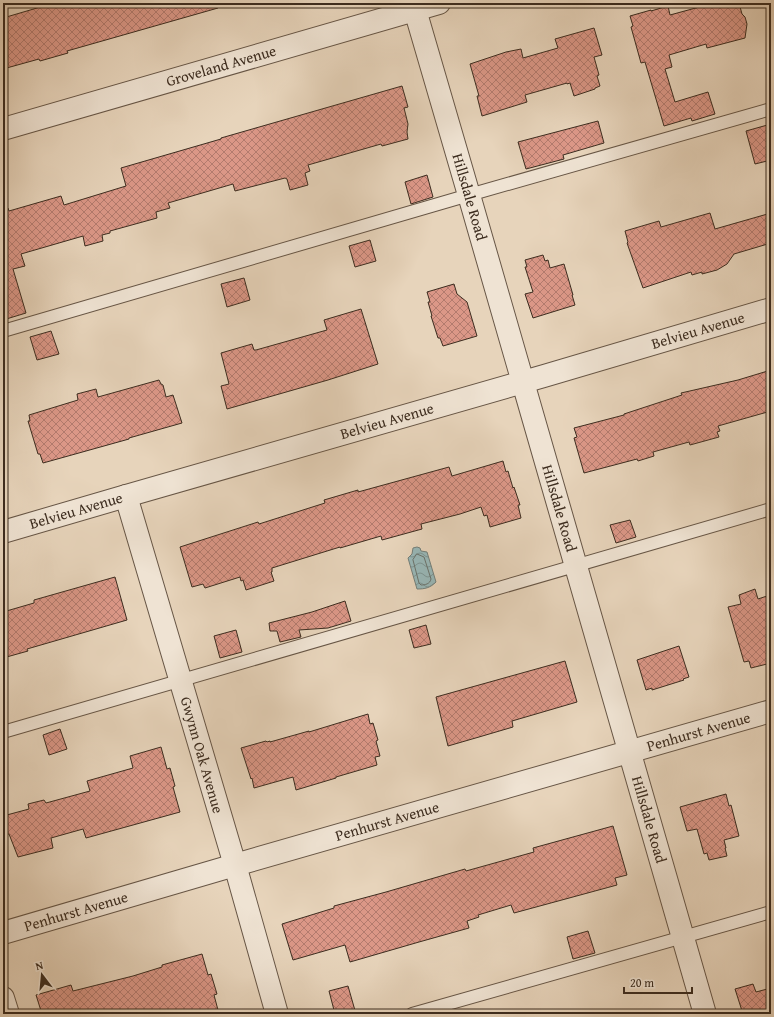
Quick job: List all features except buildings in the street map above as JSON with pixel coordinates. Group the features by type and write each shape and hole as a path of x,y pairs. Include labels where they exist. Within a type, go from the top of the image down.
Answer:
{"street":[{"name":"Groveland Avenue","path":"3,129 414,7 439,3"},
{"name":"Hillsdale Road","path":"414,7 705,1014"},
{"name":"Belvieu Avenue","path":"3,532 771,309"},
{"name":"Gwynn Oak Avenue","path":"126,496 181,680 277,1014"},
{"name":"Penhurst Avenue","path":"3,933 771,711"},
{"path":"3,998 8,1014"}],"lane":[{"path":"3,331 771,108"},
{"path":"3,732 771,509"},
{"path":"412,1014 771,912"}],"water":[{"path":"413,548 420,548 421,551 427,552 436,582 432,586 417,589 408,558 412,554"}]}
